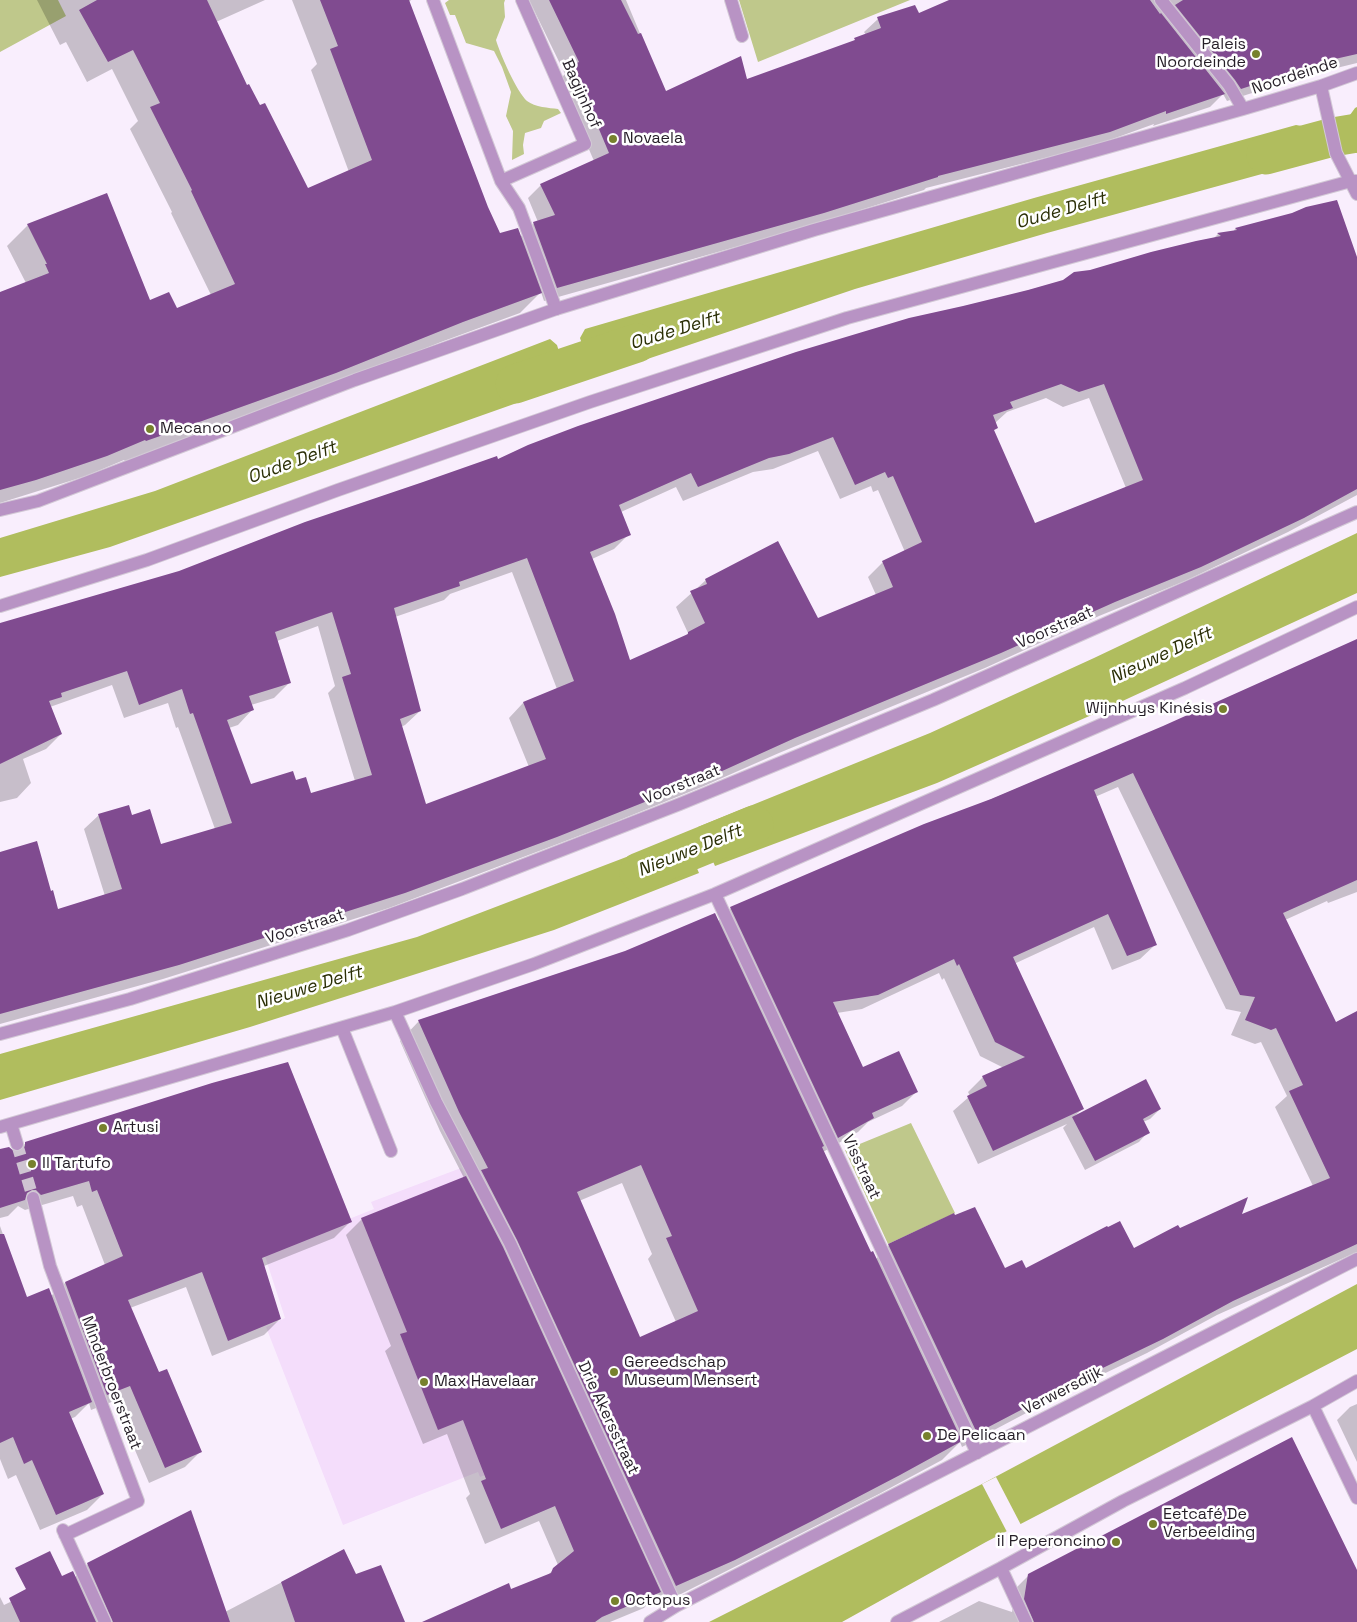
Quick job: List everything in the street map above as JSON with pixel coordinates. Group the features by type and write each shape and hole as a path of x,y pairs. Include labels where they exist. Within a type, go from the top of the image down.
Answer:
{"street":[{"path":"433,0 501,181 520,208 556,308"},
{"name":"Bagijnhof","path":"501,181 585,144 522,0"},
{"path":"731,0 742,36"},
{"path":"0,510 38,501 355,380 556,308 814,230 1243,109 1229,85 1162,0"},
{"name":"Noordeinde","path":"1243,109 1321,86 1357,72"},
{"path":"1321,86 1336,153 1354,181 1357,194"},
{"path":"0,606 147,560 338,490 590,402 847,318 1354,181"},
{"name":"Voorstraat","path":"0,1034 130,998 339,933 462,889 680,804 933,700 1357,512"},
{"path":"17,1144 6,1125 395,1012 534,964 715,894 1185,688 1357,607"},
{"name":"Visstraat","path":"715,894 977,1453"},
{"name":"Drie Akersstraat","path":"395,1012 436,1102 510,1243 676,1606"},
{"path":"342,1028 391,1151"},
{"name":"Minderbroerstraat","path":"33,1198 50,1266 138,1502 64,1532 106,1622"},
{"name":"Verwersdijk","path":"650,1622 676,1606 1357,1260"},
{"path":"897,1622 1123,1501 1313,1406 1357,1381"},
{"path":"1313,1406 1357,1498"},
{"path":"1001,1568 1026,1622"}],"shaded area":[{"path":"0,0 58,0 66,16 0,52"},
{"path":"449,0 505,0 505,17 496,40 509,72 518,90 527,101 538,106 558,109 561,113 544,121 541,128 525,133 524,154 512,160 513,131 506,116 511,92 502,67 494,51 466,43 455,15 450,15 445,3"},
{"path":"739,0 910,0 758,62"},
{"path":"911,1123 955,1213 888,1244 845,1150"},
{"name":"Max Havelaar","path":"461,1168 522,1285 583,1436 480,1477 478,1472 343,1525 266,1327 285,1318 264,1253 374,1209 371,1202"}],"water":[{"path":"1357,107 1357,153 1351,150 1345,122"},
{"path":"1296,125 1313,128 1319,156 1291,166 1047,233 855,289 600,375 591,370 580,338 585,329 1034,198"},
{"path":"550,339 557,345 567,378 562,387 110,547 0,577 0,538 155,491"},
{"path":"1357,533 1357,593 1103,710 937,783 715,866 698,827 930,733 1094,658"},
{"path":"682,834 699,873 554,930 250,1027 0,1100 0,1054 417,937 663,843"},
{"path":"1357,1284 1357,1349 986,1542 842,1622 709,1622 982,1484"}],"pier":[{"path":"996,1477 1021,1525 1007,1532 982,1484"}],"building":[{"path":"97,0 207,0 247,85 249,84 260,105 265,103 308,188 372,160 330,49 338,46 320,0 409,0 488,207 500,233 518,228 542,293 463,322 336,373 145,440 107,456 0,490 0,292 49,273 45,264 47,264 27,224 107,193 150,300 169,292 177,308 235,284 192,190 150,107 160,103 133,50 108,62 79,10"},
{"path":"549,0 621,0 638,34 641,33 666,91 741,56 747,79 855,40 854,38 881,28 877,17 915,5 919,13 949,0 1150,0 1225,94 1166,114 1166,111 1110,132 938,176 824,213 557,288 533,222 555,215 540,184 609,153 572,65 579,62"},
{"path":"1183,0 1357,0 1357,54 1326,61 1241,89 1175,5"},
{"path":"1337,200 1357,257 1357,489 1304,518 1201,567 1115,602 1001,653 795,738 720,772 557,837 405,893 179,965 0,1014 0,852 37,841 58,909 122,889 98,814 129,805 132,815 150,809 161,844 232,823 193,713 190,714 182,689 139,705 127,671 61,693 62,697 49,701 62,734 0,764 0,623 179,571 305,522 497,456 498,459 528,445 578,426 796,352 909,318 1063,280 1074,272 1090,270 1151,252 1221,236 1217,233 1237,230 1235,228 1292,213 1306,207","holes":["1061,384 1079,392 1104,384 1143,480 1035,523 994,430 998,428 993,415 1013,408 1010,402","833,437 855,485 885,472 888,478 893,476 922,542 882,561 893,587 818,618 778,541 705,579 707,584 690,591 705,623 688,632 688,634 630,660 615,614 590,552 631,535 619,505 691,473 698,487 769,458 789,454","527,558 574,681 523,702 546,759 426,804 400,719 421,711 394,608 460,586 459,582","332,612 351,674 342,677 372,775 311,793 306,777 296,780 293,771 251,784 227,720 254,710 249,696 291,683 275,632"]},
{"path":"1357,639 1357,880 1283,913 1336,1022 1357,1011 1357,1244 1233,1301 1163,1339 1082,1378 977,1433 888,1244 954,1213 955,1215 975,1207 1005,1268 1022,1260 1026,1268 1120,1221 1134,1248 1178,1225 1180,1228 1248,1197 1242,1214 1330,1178 1289,1091 1303,1085 1276,1028 1271,1030 1245,1020 1255,997 1240,995 1133,773 1094,790 1157,945 1127,956 1108,914 1013,957 1084,1109 993,1151 967,1096 987,1086 982,1076 1025,1057 995,1042 959,964 957,966 954,959 878,995 833,1002 863,1067 899,1051 918,1092 872,1113 874,1118 838,1138 730,907 924,824 991,799 1163,726"},
{"path":"715,913 824,1146 822,1147 871,1252 873,1251 962,1441 812,1521 735,1560 676,1586 517,1240 481,1170 488,1168 459,1112 418,1020 625,951","holes":["641,1165 672,1236 666,1238 698,1311 640,1337 577,1192"]},
{"path":"288,1062 352,1222 262,1258 281,1319 228,1341 202,1272 128,1300 159,1372 167,1369 202,1452 165,1468 130,1386 107,1395 65,1282 123,1256 97,1190 92,1192 89,1181 41,1195 36,1190 32,1190 27,1193 25,1200 0,1208 0,1149 9,1147 15,1152 20,1152 25,1146 25,1142 212,1083"},
{"path":"1146,1079 1161,1109 1143,1119 1150,1133 1095,1161 1072,1117"},
{"path":"466,1176 503,1247 661,1592 602,1617 595,1622 422,1622 509,1583 511,1589 551,1573 553,1568 574,1551 555,1506 501,1529 481,1481 486,1479 463,1420 438,1430 400,1334 407,1332 361,1218"},
{"path":"0,1234 4,1234 27,1297 49,1288 92,1402 69,1412 104,1494 56,1515 32,1460 24,1464 13,1437 0,1443"},
{"path":"1292,1437 1357,1570 1357,1622 1034,1622 1024,1599 1028,1574"},
{"path":"191,1510 230,1622 113,1622 87,1563"},
{"path":"344,1549 356,1574 381,1565 405,1622 295,1622 281,1582"},
{"path":"50,1551 62,1576 73,1571 96,1622 20,1622 9,1598 26,1589 15,1568"}],"waterway":[{"name":"Oude Delft","path":"1266,155 1333,137 1357,133"},
{"name":"Oude Delft","path":"515,384 637,343"},
{"name":"Nieuwe Delft","path":"639,872 754,825"}],"tunnel":[{"path":"17,1144 33,1198"}],"place":[{"name":"Paleis Noordeinde","path":"1256,54"},
{"name":"Novaela","path":"613,139"},
{"name":"Mecanoo","path":"150,429"},
{"name":"Wijnhuys Kinésis","path":"1223,709"},
{"name":"Artusi","path":"103,1128"},
{"name":"Il Tartufo","path":"32,1164"},
{"name":"Gereedschap Museum Mensert","path":"614,1372"},
{"name":"Max Havelaar","path":"424,1382"},
{"name":"De Pelicaan","path":"927,1436"},
{"name":"Eetcafé De Verbeelding","path":"1153,1524"},
{"name":"il Peperoncino","path":"1116,1542"},
{"name":"Octopus","path":"615,1601"}]}
